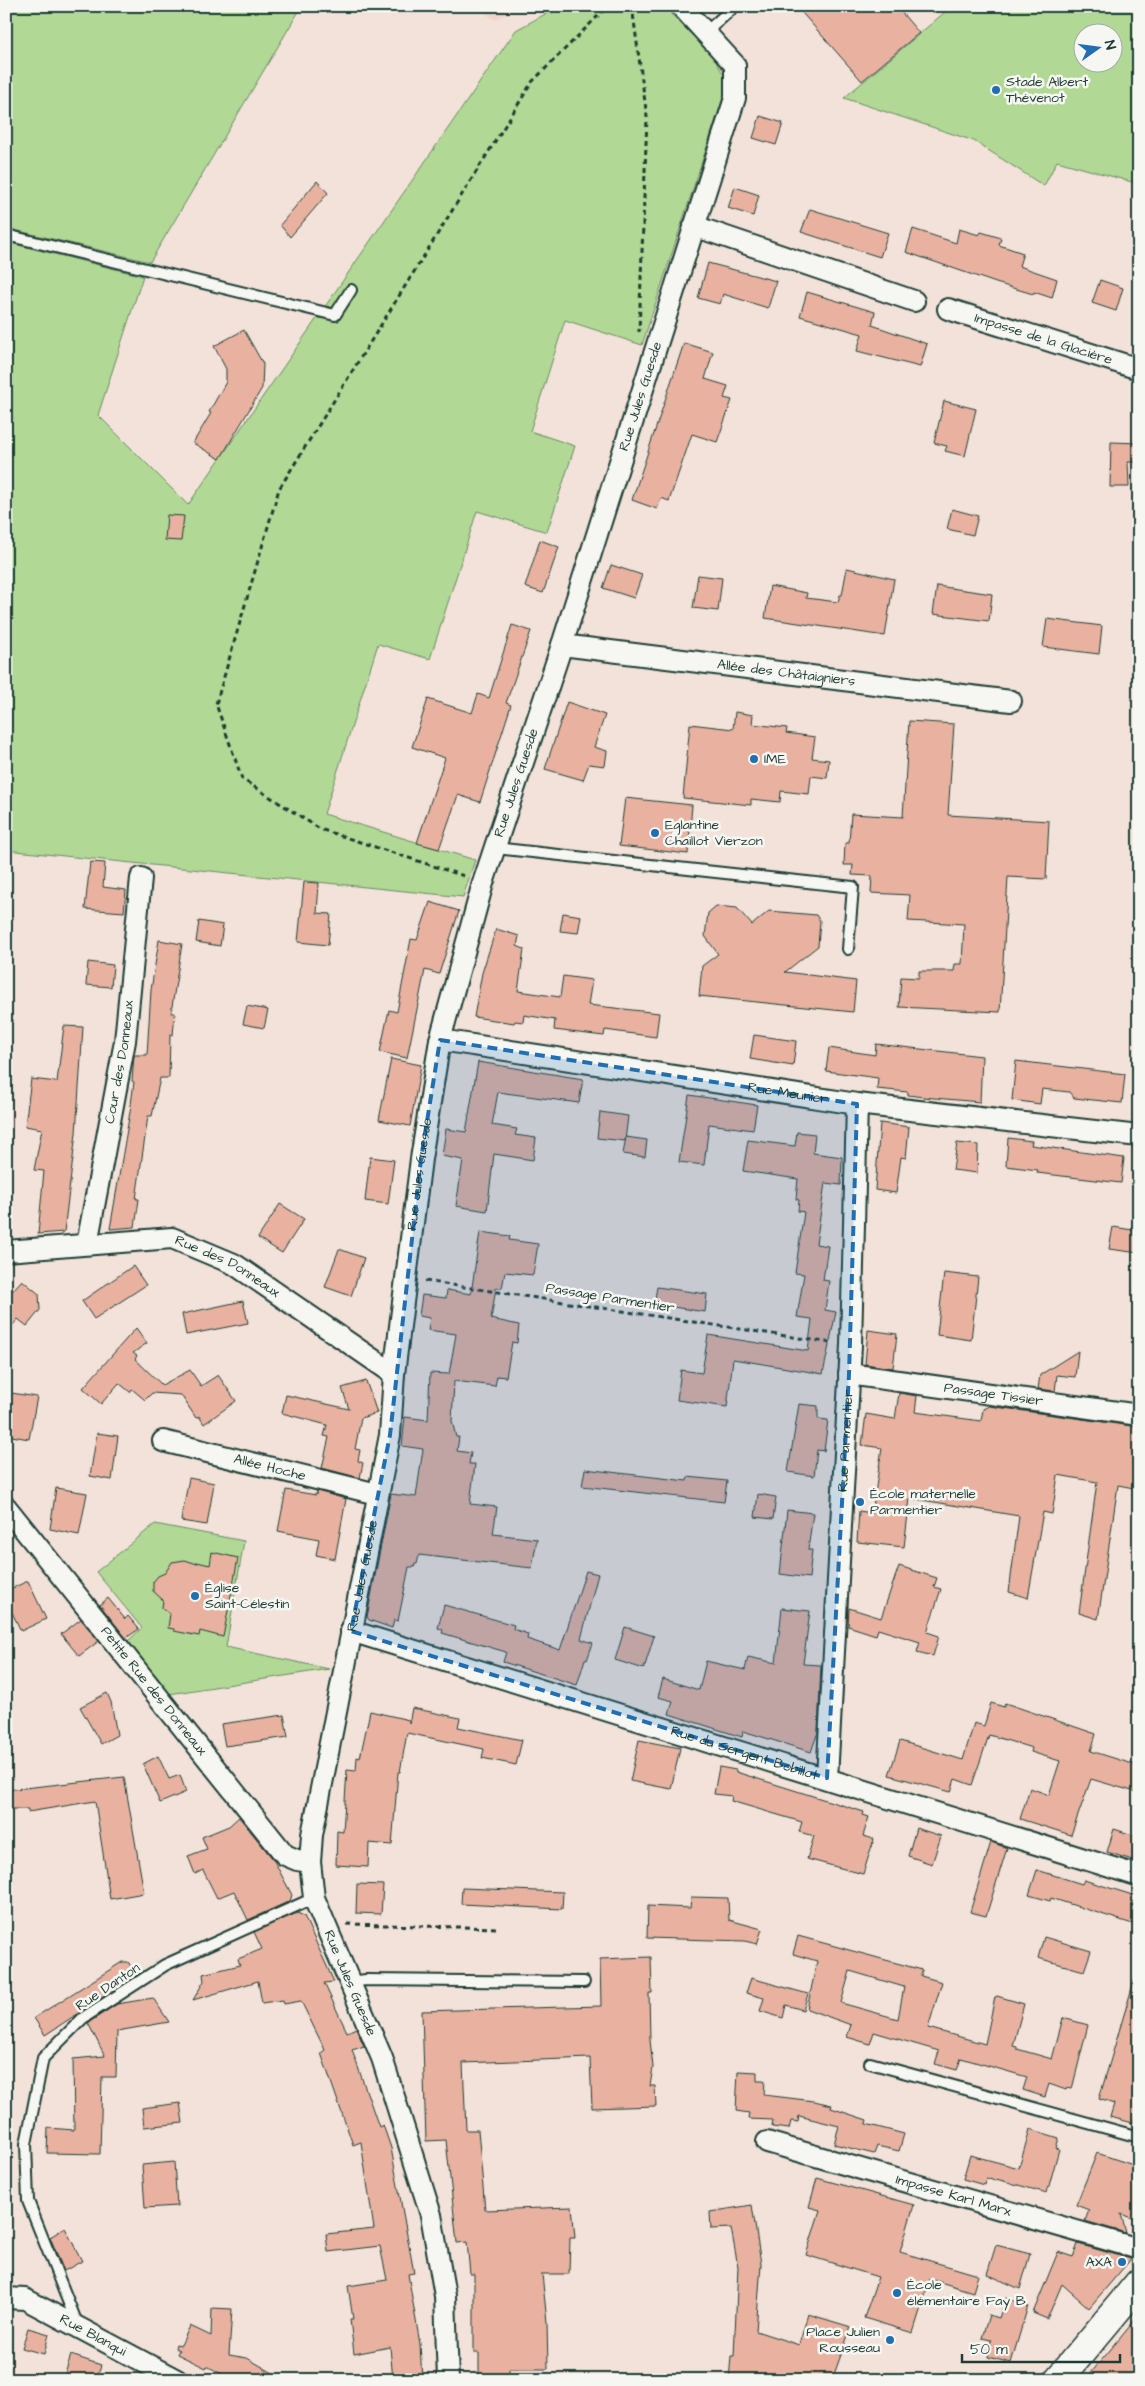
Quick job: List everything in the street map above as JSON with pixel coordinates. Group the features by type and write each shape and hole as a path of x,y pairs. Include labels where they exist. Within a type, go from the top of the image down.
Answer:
{"main road":[{"path":"1058,2380 1139,2283"}],"street":[{"name":"Rue Jules Guesde","path":"448,2380 445,2296 431,2215 382,2058 314,1898 310,1862 312,1834 390,1435 394,1374 421,1159 440,1040 483,883 562,645 735,98 735,64 681,6"},
{"path":"694,226 914,300"},
{"name":"Impasse de la Glacière","path":"948,309 1139,369"},
{"name":"Allée des Châtaigniers","path":"562,645 1011,701"},
{"name":"Cour des Donneaux","path":"87,1244 125,1042 141,878"},
{"name":"Rue Meunier","path":"440,1040 857,1104 1139,1136"},
{"name":"Rue Parmentier","path":"827,1778 849,1374 857,1104"},
{"name":"Rue des Donneaux","path":"6,1251 172,1238 234,1264 394,1374"},
{"name":"Passage Tissier","path":"849,1374 1139,1415"},
{"name":"Allée Hoche","path":"163,1441 377,1494"},
{"name":"Petite Rue des Donneaux","path":"6,1506 284,1855 310,1862"},
{"name":"Rue du Sergent Bobillot","path":"351,1631 1139,1876"},
{"name":"Impasse Karl Marx","path":"767,2142 1139,2249"},
{"name":"Rue Blanqui","path":"6,2298 25,2299 178,2380"}],"lane":[{"path":"706,32 735,6"},
{"path":"6,235 335,315 351,290"},
{"path":"495,848 853,887 848,949"},
{"name":"Rue Danton","path":"78,2326 28,2201 26,2144 44,2058 83,2018 166,1965 314,1898"},
{"path":"350,1982 366,1980 584,1982"},
{"path":"870,2063 1139,2137"}],"path":[{"path":"483,883 320,829 242,779 216,704 278,489 532,82 608,6"},
{"path":"632,6 647,117 638,329 649,367"},
{"name":"Passage Parmentier","path":"407,1279 809,1340"},
{"path":"324,1924 497,1928"}],"highlighted area":[{"path":"440,1040 857,1104 849,1374 827,1778 351,1631 390,1435 421,1159"}],"shaded area":[{"path":"476,6 520,6 495,20"}],"green space":[{"path":"6,6 302,6 150,262 6,228"},
{"path":"560,6 663,6 712,55 728,82 642,345 565,320 530,431 575,446 547,532 477,511 430,659 378,644 324,814 475,860 463,897 6,850 6,242 143,276 98,415 188,505 516,30"},
{"name":"Stade Albert Thévenot","path":"952,6 1139,6 1139,184 1057,161 1044,186 974,141 844,98"},
{"path":"155,1524 244,1541 226,1647 329,1669 169,1694 128,1641 142,1628 96,1572"}],"building":[{"path":"796,6 896,6 919,33 862,81"},
{"path":"760,116 783,123 776,145 753,138"},
{"path":"317,181 328,193 290,237 280,225"},
{"path":"735,187 759,195 753,216 728,208"},
{"path":"810,209 888,233 880,257 801,232"},
{"path":"913,229 956,243 959,229 979,235 981,232 1001,238 999,245 1023,253 1019,266 1057,279 1052,298 996,283 906,252"},
{"path":"708,263 776,281 768,308 723,294 720,304 698,298"},
{"path":"1100,280 1123,288 1116,311 1092,303"},
{"path":"807,292 875,312 872,325 927,344 920,367 857,351 862,334 800,316"},
{"path":"244,330 263,364 262,388 220,459 193,443 211,413 209,412 226,382 226,369 214,346"},
{"path":"684,343 713,352 705,379 728,386 724,398 732,400 717,442 692,434 669,501 661,498 657,509 632,500"},
{"path":"944,401 976,409 965,456 945,451 947,446 934,443"},
{"path":"1111,442 1139,443 1139,462 1128,462 1129,487 1110,487"},
{"path":"952,509 978,516 973,535 947,529"},
{"path":"167,515 184,516 181,541 165,540"},
{"path":"540,540 559,547 543,593 525,587"},
{"path":"611,565 642,575 634,598 603,588"},
{"path":"847,568 894,579 885,636 765,618 770,586 807,593 806,598 838,602 840,595 842,595"},
{"path":"698,575 722,578 718,611 693,608"},
{"path":"937,586 992,594 989,621 933,614"},
{"path":"1047,619 1102,626 1099,654 1043,647"},
{"path":"512,625 531,631 506,703 511,705 480,802 458,795 439,849 417,843 445,758 412,747 428,699 472,713 478,694 489,698"},
{"path":"567,702 605,715 594,747 607,751 605,766 589,764 583,780 545,769"},
{"name":"IME","path":"735,712 753,715 752,724 787,728 786,733 815,737 812,758 829,760 827,778 811,776 809,794 781,791 780,802 751,799 751,805 683,798 690,724 733,729"},
{"path":"909,721 954,724 948,815 1049,821 1046,879 1008,877 1000,1012 899,1007 901,977 919,978 919,971 954,971 955,964 962,964 964,924 908,921 910,895 871,893 872,876 852,875 853,865 844,865 845,843 849,843 851,814 903,817"},
{"name":"Eglantine Chaillot Vierzon","path":"625,798 692,805 688,854 619,846"},
{"path":"90,862 105,863 103,887 126,890 124,912 85,909"},
{"path":"304,882 319,883 317,913 331,914 328,945 298,942"},
{"path":"430,902 459,911 439,974 425,970 407,1058 380,1052 389,1010 397,1012 411,939 417,940"},
{"path":"716,906 737,908 752,925 769,911 816,915 820,921 818,946 785,972 856,981 853,1012 699,996 702,966 718,954 705,936 708,913"},
{"path":"563,913 581,916 578,933 560,931"},
{"path":"199,921 223,925 220,946 196,942"},
{"path":"496,929 519,936 517,946 524,949 518,991 560,997 563,976 592,980 588,1005 659,1013 656,1037 605,1030 604,1036 554,1030 555,1020 524,1015 523,1022 515,1021 514,1023 474,1017 482,973"},
{"path":"159,940 182,944 171,1013 175,1013 173,1035 170,1034 169,1078 160,1078 152,1116 148,1116 136,1199 139,1199 135,1227 110,1229 130,1112 134,1082 132,1081 134,1055 147,1055 151,990"},
{"path":"88,962 113,965 111,987 86,985"},
{"path":"247,1006 268,1010 264,1028 243,1024"},
{"path":"64,1026 83,1027 76,1133 64,1232 38,1234 44,1171 34,1170 42,1129 25,1126 31,1079 57,1082"},
{"path":"754,1035 796,1041 793,1066 750,1059"},
{"path":"876,1044 982,1056 980,1102 923,1097 908,1095 908,1092 877,1089 878,1078 826,1071 829,1048 875,1055"},
{"path":"391,1059 421,1065 410,1126 379,1120"},
{"path":"1016,1061 1125,1074 1122,1103 1074,1098 1069,1092 1042,1089 1040,1104 1012,1100"},
{"path":"478,1062 583,1079 579,1103 498,1092 492,1125 517,1129 515,1135 536,1138 533,1160 494,1154 487,1211 456,1206 463,1160 442,1156 446,1129 466,1132"},
{"path":"689,1095 757,1105 753,1130 709,1124 704,1165 679,1162"},
{"path":"600,1112 628,1116 625,1141 597,1138"},
{"path":"880,1123 909,1127 906,1158 901,1157 896,1193 875,1190"},
{"path":"797,1132 815,1134 813,1153 842,1157 841,1185 825,1183 816,1244 828,1246 823,1280 829,1281 825,1310 836,1312 823,1374 733,1359 727,1407 677,1400 681,1370 702,1373 708,1335 808,1351 812,1319 797,1317 804,1274 795,1273 804,1212 798,1211 799,1200 796,1199 798,1179 743,1171 748,1140 795,1146"},
{"path":"626,1137 647,1140 645,1157 623,1154"},
{"path":"1008,1138 1032,1141 1031,1145 1124,1158 1121,1183 1037,1173 1038,1170 1006,1166"},
{"path":"957,1143 978,1145 977,1173 953,1170"},
{"path":"370,1157 394,1160 388,1204 365,1201"},
{"path":"280,1204 304,1219 282,1253 258,1238"},
{"path":"1113,1227 1139,1231 1139,1253 1109,1249"},
{"path":"480,1232 510,1236 509,1240 538,1244 533,1275 505,1272 502,1288 496,1288 491,1319 519,1325 517,1343 512,1342 506,1377 497,1376 495,1386 454,1381 452,1421 456,1437 459,1437 457,1451 471,1453 469,1464 475,1464 470,1504 497,1507 493,1534 537,1539 532,1568 419,1555 417,1564 414,1567 409,1567 398,1621 394,1620 392,1628 369,1620 367,1617 391,1494 416,1497 423,1449 402,1446 405,1417 428,1420 430,1373 449,1374 456,1334 428,1330 430,1318 419,1316 422,1295 446,1298 447,1290 471,1294"},
{"path":"339,1249 364,1258 351,1296 325,1287"},
{"path":"133,1266 146,1285 94,1319 82,1301"},
{"path":"944,1273 978,1277 971,1340 937,1335"},
{"path":"22,1280 39,1294 40,1310 27,1326 18,1319 6,1333 6,1298"},
{"path":"657,1287 707,1294 705,1312 654,1304"},
{"path":"243,1301 248,1323 186,1335 182,1314"},
{"path":"136,1328 147,1343 133,1353 137,1356 135,1359 162,1385 190,1370 201,1386 218,1375 236,1401 204,1424 199,1416 196,1418 181,1395 152,1393 145,1400 132,1389 130,1392 119,1383 101,1404 83,1388"},
{"path":"868,1330 897,1334 893,1368 865,1364"},
{"path":"1078,1351 1075,1377 1057,1375 1055,1391 1038,1389 1040,1375"},
{"path":"366,1381 377,1413 361,1418 355,1449 360,1450 358,1461 363,1463 360,1478 322,1468 329,1437 324,1436 327,1425 282,1413 286,1395 349,1409 342,1388"},
{"path":"11,1393 37,1397 29,1439 6,1435"},
{"path":"899,1393 917,1396 915,1412 981,1421 983,1409 989,1406 1139,1427 1135,1471 1139,1472 1139,1489 1118,1485 1098,1619 1079,1613 1097,1482 1058,1475 1052,1514 1043,1512 1028,1598 1009,1592 1019,1516 910,1498 904,1547 857,1542 859,1511 872,1513 882,1448 862,1445 866,1414 895,1419"},
{"path":"799,1404 818,1406 818,1419 828,1420 824,1451 817,1450 814,1476 788,1472"},
{"path":"97,1433 118,1436 112,1480 90,1476"},
{"path":"585,1469 687,1481 688,1477 727,1481 724,1502 582,1486"},
{"path":"189,1478 214,1483 207,1525 181,1521"},
{"path":"56,1488 87,1493 79,1535 50,1529"},
{"path":"286,1490 316,1495 317,1491 346,1499 335,1559 316,1555 319,1539 278,1531"},
{"path":"758,1494 776,1497 773,1519 755,1517"},
{"path":"787,1510 813,1513 808,1550 812,1550 809,1578 780,1574"},
{"name":"Église Saint-Célestin","path":"212,1552 238,1558 223,1637 200,1631 199,1636 168,1628 170,1614 162,1608 163,1600 153,1591 153,1582 158,1576 165,1573 172,1562 185,1560 197,1564 197,1562 210,1565"},
{"path":"899,1566 937,1578 934,1587 941,1589 927,1632 939,1636 933,1656 917,1652 920,1642 878,1629 876,1635 848,1626 849,1608 881,1618"},
{"path":"586,1571 598,1574 581,1639 593,1643 587,1660 585,1659 577,1685 503,1662 506,1652 442,1633 443,1630 438,1628 444,1605 514,1625 513,1629 528,1634 527,1639 560,1650"},
{"path":"28,1581 46,1619 21,1631 6,1600 6,1591"},
{"path":"108,1598 125,1619 128,1616 139,1629 126,1638 100,1605"},
{"path":"782,1608 810,1611 803,1664 821,1665 818,1732 811,1752 743,1731 742,1737 669,1714 673,1701 658,1697 663,1679 699,1690 706,1661 745,1670 748,1657 776,1663"},
{"path":"81,1619 99,1641 79,1656 61,1634"},
{"path":"625,1627 654,1636 644,1669 615,1660"},
{"path":"107,1693 111,1702 117,1735 101,1744 80,1707"},
{"path":"991,1703 1004,1707 1005,1703 1096,1734 1091,1751 1139,1766 1139,1793 1091,1779 1071,1835 1020,1819 1030,1788 1049,1795 1060,1761 1031,1752 1032,1748 989,1735 972,1785 955,1779 951,1792 889,1775 900,1741 963,1760 974,1723 984,1726"},
{"path":"412,1708 460,1718 458,1727 522,1740 516,1765 482,1758 484,1749 407,1733 400,1772 398,1772 392,1845 369,1843 368,1867 336,1865 337,1831 343,1832 347,1770 356,1771 357,1757 360,1758 370,1711 409,1720 409,1724"},
{"path":"284,1715 288,1737 225,1746 221,1724"},
{"path":"639,1740 680,1748 671,1789 630,1781"},
{"path":"158,1756 169,1779 180,1775 186,1792 160,1803 143,1764"},
{"path":"719,1767 736,1770 736,1772 864,1812 863,1815 869,1817 863,1836 874,1839 863,1874 807,1859 814,1836 799,1832 802,1822 731,1801 732,1796 714,1794"},
{"path":"124,1777 144,1893 110,1899 95,1801 28,1812 28,1809 6,1809 6,1790"},
{"path":"239,1817 273,1859 292,1895 290,1901 248,1920 234,1891 217,1898 203,1870 195,1874 188,1856 207,1849 202,1837 229,1826"},
{"path":"916,1828 941,1836 932,1864 908,1856"},
{"path":"1114,1829 1139,1837 1139,1862 1107,1852"},
{"path":"991,1842 1007,1848 986,1916 970,1912"},
{"path":"1037,1870 1082,1884 1084,1880 1139,1897 1139,1926 1051,1898 1050,1901 1029,1895"},
{"path":"357,1884 383,1885 381,1914 356,1913"},
{"path":"462,1888 563,1892 562,1909 461,1904"},
{"path":"691,1897 728,1898 729,1920 762,1929 757,1944 745,1941 647,1938 648,1906 690,1908"},
{"path":"297,1913 304,1916 334,1982 324,1983 347,2032 356,2028 364,2046 352,2050 379,2127 383,2125 391,2148 414,2273 408,2274 420,2344 422,2380 393,2380 390,2347 354,2354 350,2319 353,2319 348,2286 387,2280 380,2246 328,2252 326,2234 374,2229 361,2142 353,2145 321,2053 325,2050 301,2001 284,2004 283,2000 262,2003 258,1981 193,2000 204,1981 203,1974 240,1965 238,1959 262,1949 254,1932"},
{"path":"798,1936 922,1970 921,1976 942,1982 928,2028 985,2044 995,1997 997,1996 1024,2004 1013,2046 1017,2047 1017,2049 1052,2059 1063,2018 1088,2025 1072,2089 1067,2088 1066,2090 1049,2084 1045,2097 1023,2090 1027,2077 961,2058 957,2070 935,2064 939,2051 874,2032 870,2044 847,2037 851,2025 807,2009 817,1961 793,1954","holes":["850,1971 904,1987 898,2019 841,2003"]},
{"path":"1044,1937 1091,1951 1084,1971 1038,1958"},
{"path":"651,1957 652,1993 649,1993 650,2040 653,2067 650,2086 655,2086 656,2106 592,2108 590,2058 463,2063 466,2130 478,2130 485,2210 572,2207 575,2238 570,2238 569,2274 542,2274 547,2322 548,2369 509,2369 509,2380 479,2380 479,2353 474,2353 474,2274 470,2274 467,2242 457,2243 446,2140 426,2141 422,2011 601,2006 600,1959"},
{"path":"122,1962 128,1962 137,1975 45,2035 34,2018"},
{"path":"751,1978 808,1994 803,2010 786,2005 783,2018 760,2011 764,1998 746,1993"},
{"path":"1134,1981 1139,1982 1139,2104 1133,2123 1110,2117 1114,2104 1099,2099"},
{"path":"153,1998 169,2022 117,2031 116,2077 102,2077 100,2154 47,2153 48,2128 74,2130 73,2059 105,2056 88,2023 117,2004"},
{"path":"738,2071 757,2072 757,2081 765,2081 764,2095 832,2105 831,2108 867,2120 866,2124 904,2134 899,2151 877,2146 874,2154 834,2144 839,2126 799,2116 798,2122 791,2121 789,2129 772,2127 773,2120 748,2119 749,2113 736,2111"},
{"path":"180,2103 183,2123 144,2127 142,2108"},
{"path":"1030,2129 1059,2138 1056,2148 1059,2149 1047,2193 996,2179 995,2181 986,2178 984,2185 963,2179 970,2155 1019,2168"},
{"path":"1097,2153 1139,2167 1139,2221 1121,2214 1126,2233 1085,2221 1089,2210 1076,2205"},
{"path":"174,2162 177,2206 145,2208 142,2165"},
{"path":"817,2178 914,2205 900,2252 978,2275 973,2292 930,2279 913,2333 864,2318 878,2277 806,2255 820,2210 809,2207"},
{"path":"752,2205 761,2264 756,2331 799,2345 808,2314 851,2327 832,2380 729,2380 731,2356 734,2356 738,2267 731,2228 711,2229 710,2212"},
{"path":"65,2228 82,2261 64,2271 50,2237"},
{"path":"1078,2244 1131,2259 1089,2308 1062,2284 1047,2319 1033,2313 1058,2252 1073,2257"},
{"path":"996,2245 1030,2254 1020,2289 987,2274"},
{"path":"1006,2298 1028,2306 1011,2363 988,2357 991,2340 982,2338 989,2315 999,2318"},
{"path":"212,2308 232,2309 229,2355 247,2358 285,2380 233,2380 207,2366 206,2368 177,2354 179,2350 175,2348 176,2344 181,2345 190,2326 211,2336"},
{"path":"1139,2315 1139,2380 1085,2380 1121,2337"},
{"path":"28,2328 49,2334 44,2354 22,2348"},
{"path":"71,2355 101,2365 96,2380 63,2380"}],"place":[{"name":"Stade Albert Thévenot","path":"996,90"},
{"name":"IME","path":"754,759"},
{"name":"Eglantine Chaillot Vierzon","path":"655,833"},
{"name":"École maternelle Parmentier","path":"860,1502"},
{"name":"Église Saint-Célestin","path":"195,1596"},
{"name":"AXA","path":"1122,2262"},
{"name":"École élémentaire Fay B","path":"897,2293"},
{"name":"Place Julien Rousseau","path":"890,2340"}]}
